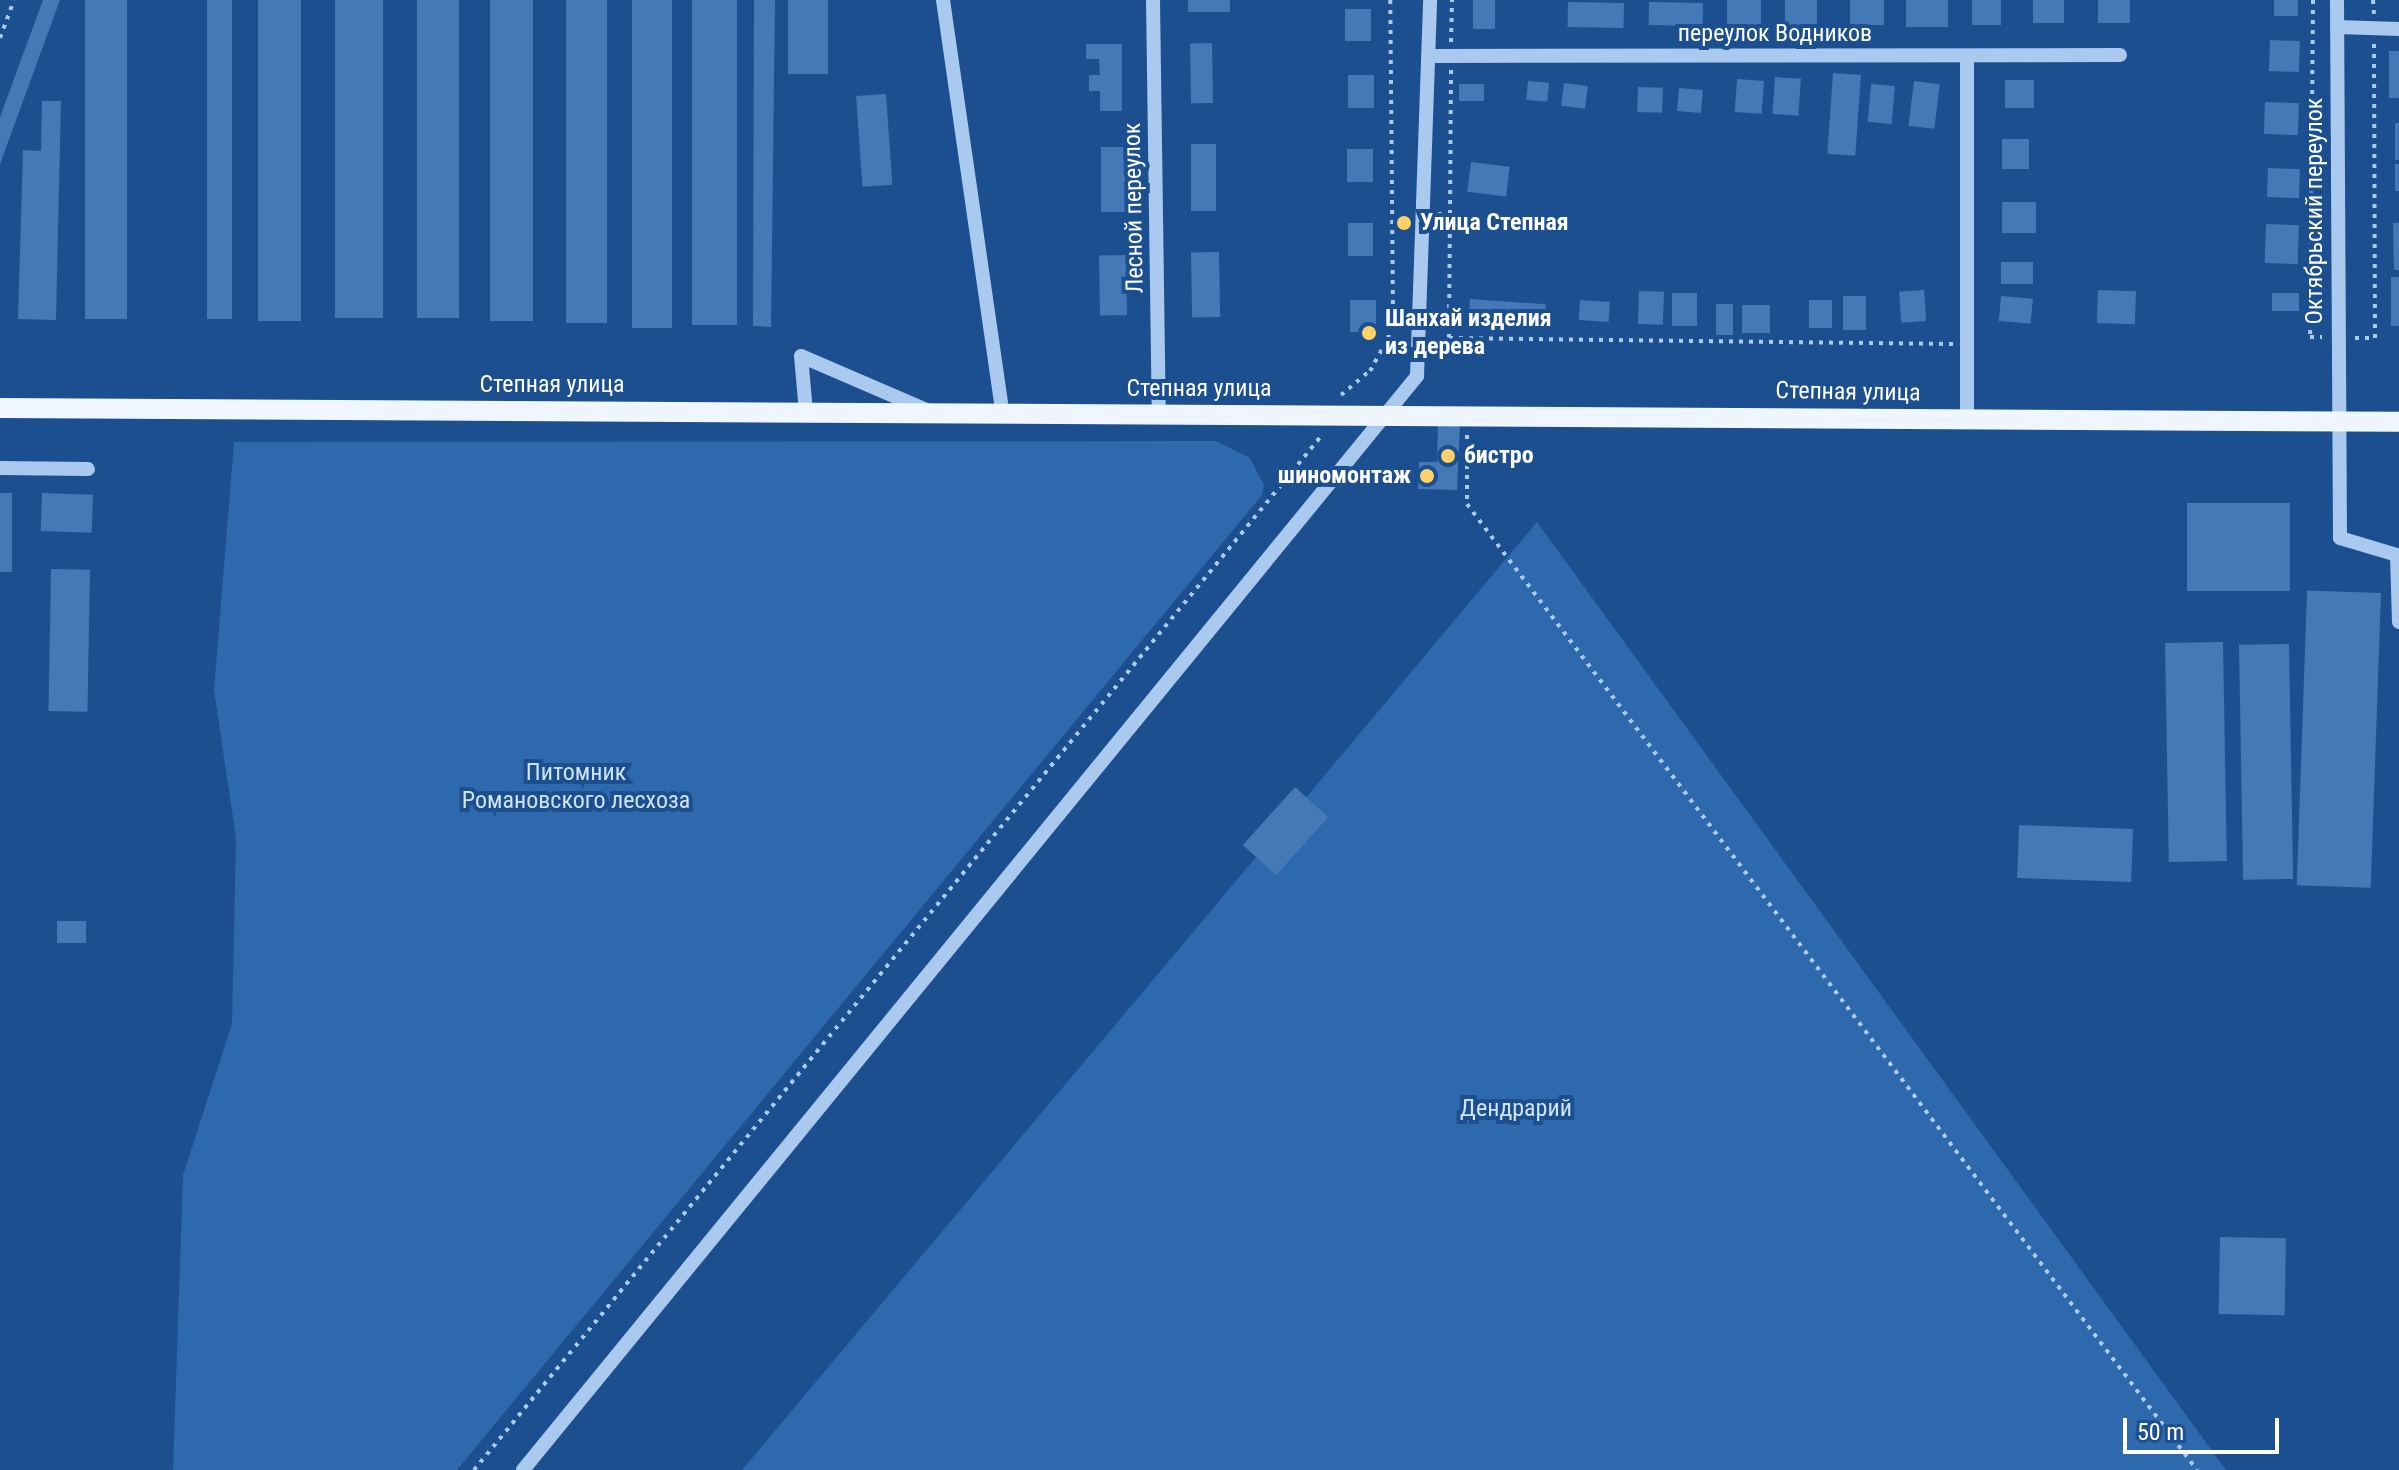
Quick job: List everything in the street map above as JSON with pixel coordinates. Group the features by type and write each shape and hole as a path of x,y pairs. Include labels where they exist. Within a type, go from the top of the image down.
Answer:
{"main road":[{"name":"Степная улица","path":"0,408 1159,416 1468,413 2399,422"}],"street":[{"path":"943,0 1003,415"},
{"name":"Лесной переулок","path":"1153,0 1159,416"},
{"path":"523,1470 1417,376 1430,0"},
{"name":"Октябрьский переулок","path":"2337,0 2340,538 2397,555 2399,622"},
{"path":"2337,27 2399,29"},
{"name":"переулок Водников","path":"1430,56 2120,55"},
{"path":"1967,56 1967,420"},
{"path":"806,412 801,356 937,414"},
{"path":"0,468 88,469"}],"path":[{"path":"0,38 14,0"},
{"path":"474,1470 1317,445 1339,397 1376,361 1388,339 1393,314 1390,0"},
{"path":"1450,214 1449,338 1967,344"},
{"path":"1468,413 1467,504 2197,1470"}],"green space":[{"name":"Питомник Романовского лесхоза","path":"1216,441 1250,458 1264,485 1262,495 457,1470 173,1470 183,1175 232,1024 236,838 214,690 234,442"},
{"name":"Дендрарий","path":"1537,522 2226,1470 742,1470"}],"building":[{"path":"43,0 60,0 0,164 0,117"},
{"path":"85,0 127,0 127,319 85,319"},
{"path":"207,0 232,0 232,319 207,319"},
{"path":"258,0 301,0 301,321 258,321"},
{"path":"335,0 383,0 383,318 335,318"},
{"path":"417,0 459,0 459,318 417,318"},
{"path":"490,0 533,0 533,321 490,321"},
{"path":"566,0 607,0 607,323 566,323"},
{"path":"632,0 672,0 672,328 632,328"},
{"path":"692,0 737,0 737,325 692,325"},
{"path":"754,0 775,0 771,327 753,326"},
{"path":"788,0 828,0 828,74 788,74"},
{"path":"1188,0 1230,0 1230,12 1188,12"},
{"path":"1473,0 1495,0 1495,29 1473,29"},
{"path":"1727,0 1761,0 1761,28 1727,28"},
{"path":"1785,0 1817,0 1817,27 1785,27"},
{"path":"1850,0 1884,0 1884,25 1850,25"},
{"path":"1906,0 1948,0 1948,27 1906,27"},
{"path":"1972,0 2001,0 2001,25 1972,25"},
{"path":"2033,0 2064,0 2064,23 2033,23"},
{"path":"2098,0 2130,0 2130,23 2098,23"},
{"path":"2274,0 2298,0 2298,16 2274,16"},
{"path":"1568,2 1624,3 1624,28 1568,27"},
{"path":"1649,2 1703,3 1703,26 1649,25"},
{"path":"1345,9 1371,9 1371,41 1345,41"},
{"path":"2270,40 2300,41 2299,72 2269,71"},
{"path":"1190,43 1212,43 1213,103 1191,103"},
{"path":"1086,44 1122,44 1122,111 1100,111 1100,91 1089,91 1089,75 1100,75 1099,59 1086,59"},
{"path":"2389,51 2399,51 2399,98 2389,98"},
{"path":"1833,73 1861,75 1855,156 1827,154"},
{"path":"1348,75 1374,75 1374,108 1348,108"},
{"path":"1775,77 1801,79 1798,116 1772,114"},
{"path":"1737,79 1764,81 1762,114 1735,112"},
{"path":"2005,80 2034,80 2034,108 2005,108"},
{"path":"1528,81 1549,83 1547,102 1526,100"},
{"path":"1914,81 1940,84 1934,129 1909,126"},
{"path":"1564,83 1588,86 1585,109 1561,106"},
{"path":"1459,84 1484,84 1484,101 1459,101"},
{"path":"1871,84 1895,86 1892,124 1868,122"},
{"path":"1638,87 1663,88 1662,113 1637,112"},
{"path":"1679,88 1703,90 1701,113 1677,111"},
{"path":"886,94 892,185 862,187 856,96"},
{"path":"42,101 61,101 56,320 18,319 23,150 41,151"},
{"path":"2265,102 2299,103 2298,135 2264,134"},
{"path":"2395,123 2399,123 2399,160 2395,160"},
{"path":"2002,139 2029,139 2029,169 2002,169"},
{"path":"1191,144 1216,144 1216,211 1191,211"},
{"path":"1101,147 1125,147 1125,212 1101,212"},
{"path":"1347,149 1373,149 1373,182 1347,182"},
{"path":"1471,162 1510,167 1506,197 1467,192"},
{"path":"2395,164 2399,164 2399,191 2395,191"},
{"path":"2268,168 2300,169 2299,198 2267,197"},
{"path":"2002,202 2036,202 2036,233 2002,233"},
{"path":"1348,223 1373,223 1373,256 1348,256"},
{"path":"2393,223 2399,223 2399,270 2394,270"},
{"path":"2266,224 2299,225 2298,264 2265,263"},
{"path":"1191,252 1219,252 1220,317 1192,317"},
{"path":"1099,255 1126,255 1127,315 1100,315"},
{"path":"2001,262 2033,262 2033,284 2001,284"},
{"path":"2391,277 2399,277 2399,326 2391,326"},
{"path":"1924,290 1926,321 1901,323 1899,292"},
{"path":"2098,290 2136,291 2135,324 2097,323"},
{"path":"1639,291 1664,292 1663,325 1638,324"},
{"path":"1672,293 1697,293 1697,326 1672,326"},
{"path":"2272,293 2299,293 2299,311 2272,311"},
{"path":"1843,296 1866,296 1866,330 1843,330"},
{"path":"2001,296 2033,299 2031,324 1999,321"},
{"path":"1470,299 1546,304 1544,328 1468,323"},
{"path":"1350,300 1376,300 1376,332 1350,332"},
{"path":"1580,300 1610,302 1609,322 1579,320"},
{"path":"1809,300 1832,300 1832,328 1809,328"},
{"path":"1716,304 1733,304 1733,335 1716,335"},
{"path":"1742,305 1770,305 1770,333 1742,333"},
{"name":"бистро","path":"1438,426 1460,426 1457,490 1418,489 1419,462 1437,462"},
{"path":"0,493 12,493 12,572 0,572"},
{"path":"42,493 93,495 92,533 41,531"},
{"path":"2187,503 2290,503 2290,591 2187,591"},
{"path":"51,569 90,570 88,712 49,711"},
{"path":"2307,590 2381,593 2371,888 2297,885"},
{"path":"2223,642 2227,861 2169,862 2165,643"},
{"path":"2289,644 2293,879 2243,880 2239,645"},
{"path":"1295,787 1328,817 1276,875 1243,845"},
{"path":"2019,825 2133,829 2131,882 2017,878"},
{"path":"57,921 86,921 86,943 57,943"},
{"path":"2220,1237 2286,1238 2285,1315 2219,1314"}],"place":[{"name":"Улица Степная","path":"1404,223"},
{"name":"Шанхай изделия из дерева","path":"1369,333"},
{"name":"бистро","path":"1448,456"},
{"name":"шиномонтаж","path":"1427,476"}]}
